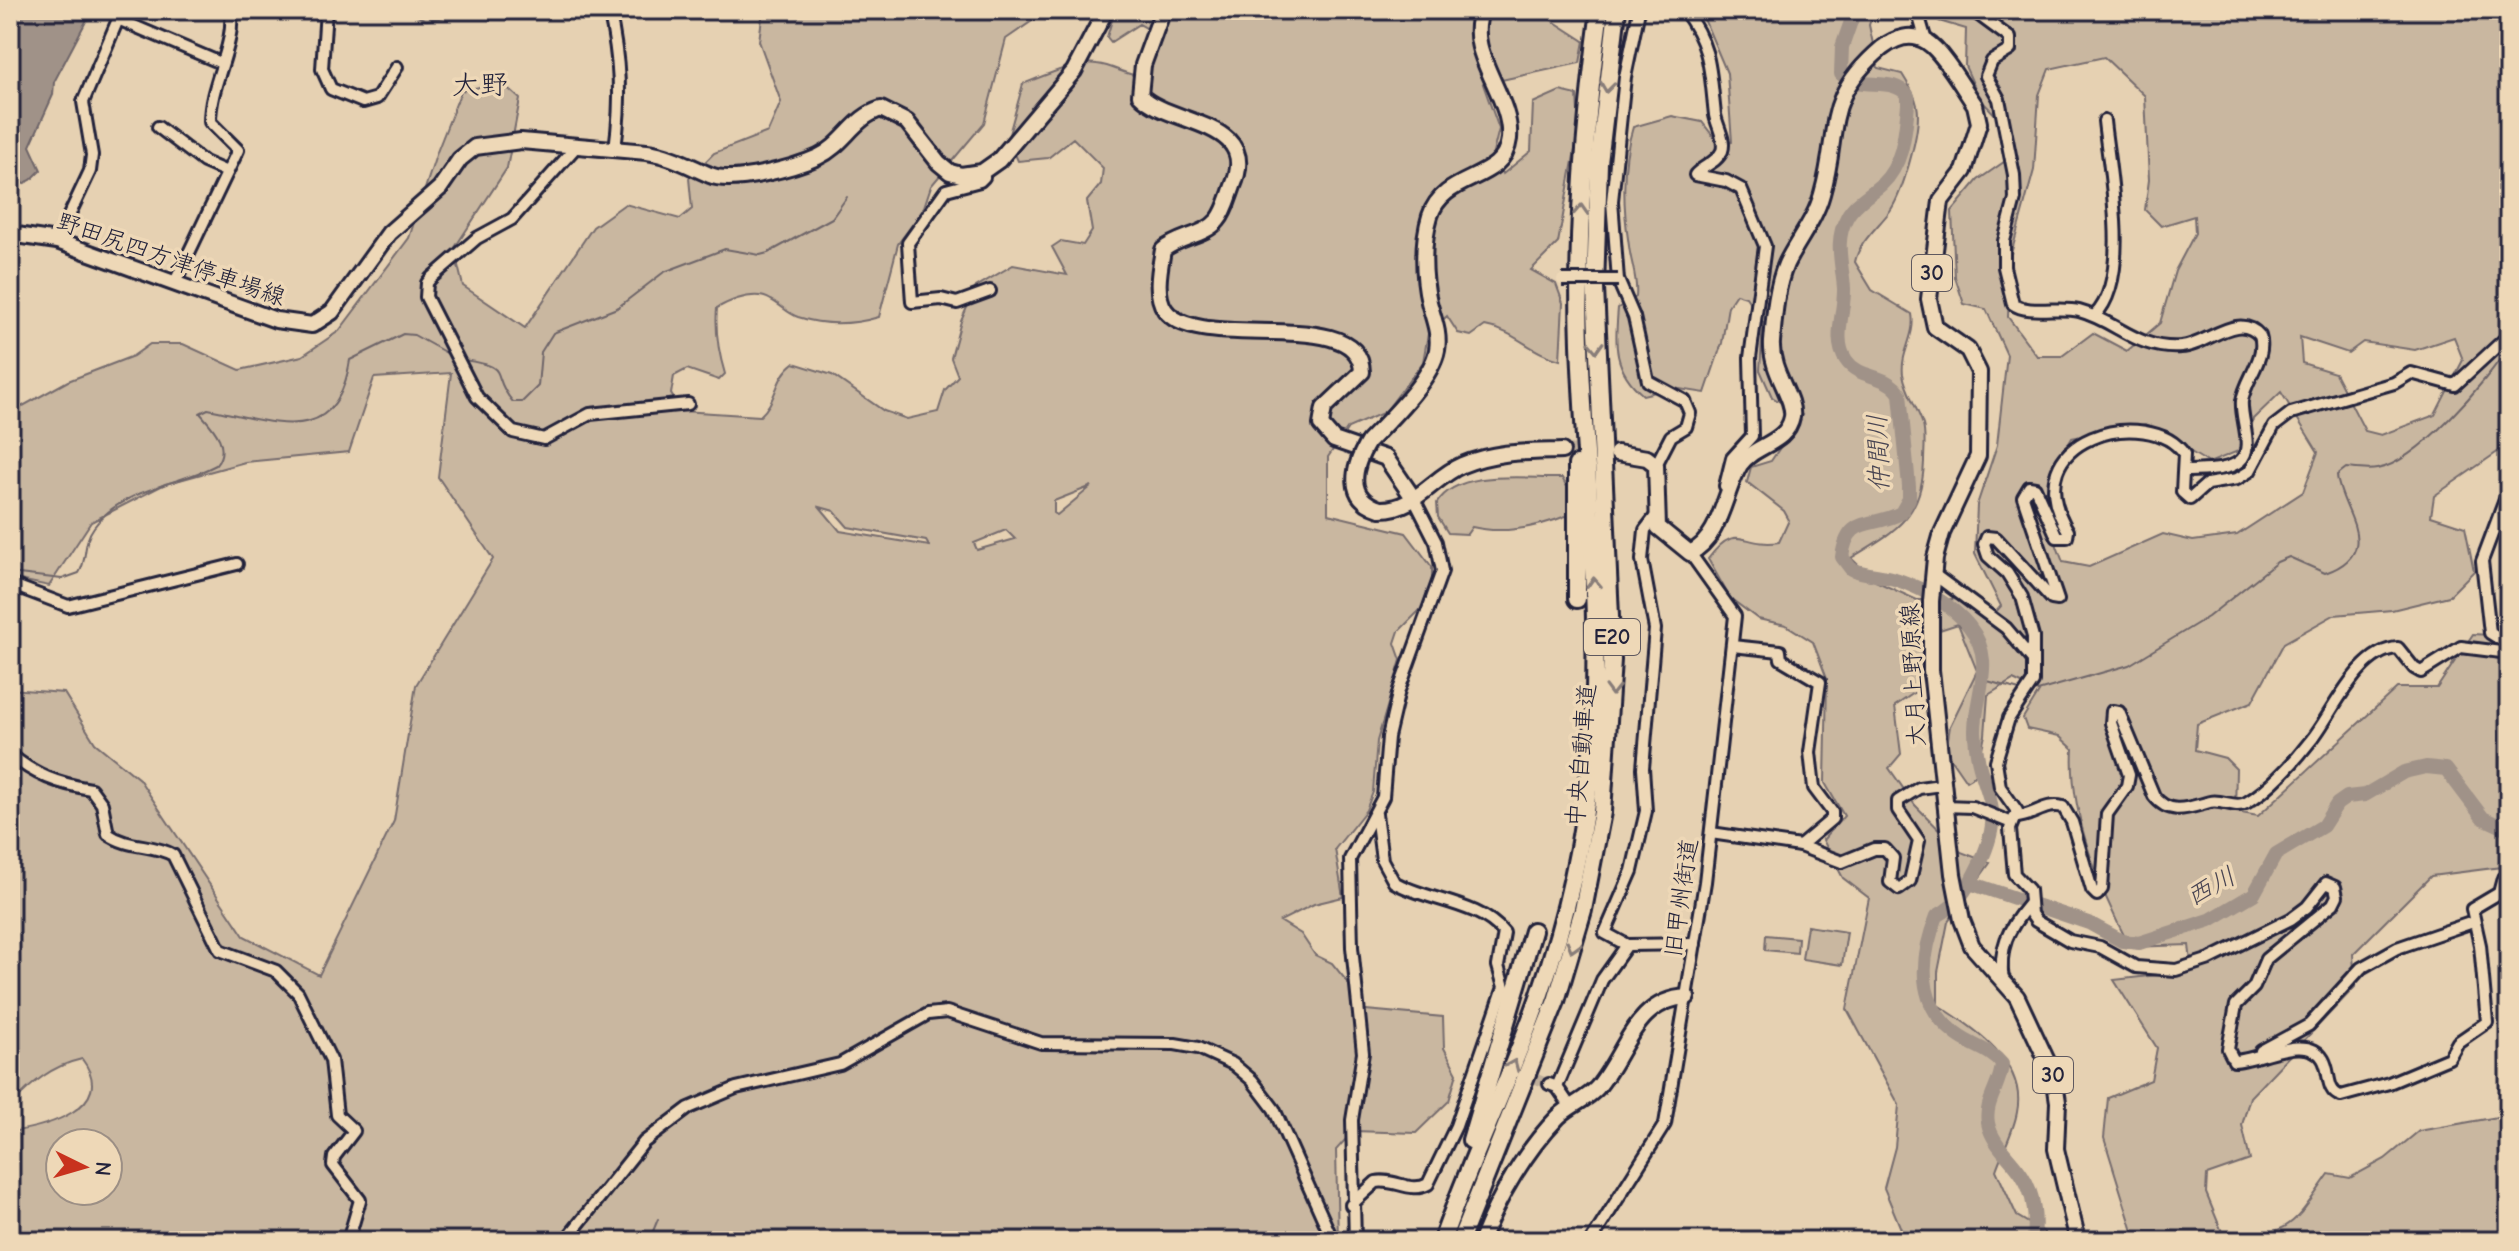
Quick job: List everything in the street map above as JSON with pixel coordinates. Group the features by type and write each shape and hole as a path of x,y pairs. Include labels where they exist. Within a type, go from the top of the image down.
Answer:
{"highway":[{"name":"中央自動車道","path":"1442,1241 1539,996 1566,906 1585,809 1595,661 1579,288 1583,158 1600,10"},
{"name":"中央自動車道","path":"1460,1241 1556,1001 1583,910 1602,812 1612,660 1595,288 1599,163 1617,10"},
{"path":"1577,599 1579,288"},
{"path":"1442,1241 1533,931"}],"main road":[{"path":"982,172 999,160 1074,71 1106,10"},
{"path":"1163,10 1143,65 1140,95 1152,107 1223,135 1230,140 1239,164 1219,219 1163,250 1159,296 1165,309 1170,316 1209,328 1322,336 1349,345 1360,355 1362,372 1324,408 1321,425 1334,440 1386,458 1414,499"},
{"path":"1482,10 1478,19 1479,41 1509,126 1507,147 1496,165 1454,184 1435,203 1429,217 1425,259 1437,351 1423,378 1368,442 1355,469 1354,484 1362,499 1380,509 1399,507 1450,470 1476,459 1513,451 1562,451"},
{"path":"1617,453 1647,458 1656,465 1655,517 1658,527 1690,553 1705,541 1744,460 1780,436 1792,417 1791,405 1772,361 1781,277 1822,196 1832,125 1842,94 1858,72 1896,40 1908,37 1926,41"},
{"name":"大月上野原線","path":"1926,41 1975,105 1979,116 1964,171 1941,201 1929,299 1935,327 1968,350 1978,366 1979,447 1974,469 1942,533 1932,578 1929,630 1941,785 1953,874 1966,933 1977,955 2023,1007 2057,1086 2056,1149 2078,1241"},
{"name":"野田尻四方津停車場線","path":"10,234 57,241 294,325 318,324 332,312 389,233 440,188 460,159 475,147 521,141 615,149 664,155 712,176 739,177 818,157 836,146 861,117 881,109 907,122 939,163 950,172 961,175 982,172"},
{"path":"1481,1241 1498,1204 1532,1149 1570,1106 1599,1085 1642,1017 1665,1002 1687,997"}],"street":[{"path":"175,282 238,150 210,122 210,103 221,63 232,39 231,10"},
{"path":"326,10 322,69 331,89 363,102 377,98 397,67"},
{"path":"609,10 620,59 620,111 615,149"},
{"path":"1639,10 1615,149 1612,201 1618,280 1634,317 1648,381 1685,401 1690,413 1686,427 1671,436 1656,465"},
{"path":"1684,10 1699,31 1710,60 1715,118 1723,142 1717,159 1695,175 1726,181 1741,189 1766,254 1750,358 1752,436 1730,462 1725,500"},
{"path":"1917,10 1926,41"},
{"path":"1972,10 2001,27 2010,38 2010,50 1992,61 1986,76 1999,99 2014,175 2015,199 2004,241 2004,267 2013,304 2023,308 2069,308 2095,315 2140,343 2188,346 2234,327 2249,327 2260,336 2261,350 2243,397 2241,421 2248,448 2242,459 2230,467 2185,471"},
{"path":"57,241 90,171 92,155 83,102 121,15 221,63"},
{"path":"2095,315 2107,303 2112,286 2115,218 2104,121"},
{"path":"158,127 204,162 227,172"},
{"path":"576,147 512,219 477,238 431,278 427,283 426,297 477,397 501,423 526,437 553,437 590,414 609,409 688,404"},
{"path":"982,172 984,177 980,181 946,190 908,243 912,302 941,299 957,303 990,291"},
{"path":"1562,280 1618,280"},
{"path":"2509,335 2455,385 2411,373 2394,383 2291,413 2275,423 2250,471 2237,479 2207,484 2190,499 2182,492 2185,471 2180,449 2155,434 2110,433 2079,444 2065,456 2055,480 2055,508 2068,531 2067,537 2061,539 2051,530 2037,490 2032,487 2025,490 2027,514 2058,591 2058,600 2047,595 1996,538 1985,540 1986,552 2007,573 2022,597 2031,628 2034,662 2032,686 2009,718 1997,749 1996,776 2000,787 2016,807 2012,820 2014,874 2029,890 2029,904 2042,928 2080,946 2100,947 2136,967 2176,970 2210,959 2291,919 2307,907 2326,883 2333,884 2337,896 2333,904 2266,959 2254,987 2236,1005 2228,1054 2234,1061 2295,1049 2311,1050 2322,1058 2331,1088 2341,1096 2389,1083 2449,1058 2458,1042 2487,1022 2480,945 2473,922 2474,906 2499,893 2503,878 2509,875"},
{"path":"2509,489 2482,561 2490,633 2509,645"},
{"path":"1355,1241 1351,1205 1352,1120 1363,1053 1352,947 1350,859 1357,840 1376,814 1385,784 1388,737 1406,664 1442,571 1436,542 1414,499"},
{"path":"1655,517 1645,530 1642,560 1655,629 1643,768 1646,811 1632,871 1605,933 1627,945 1695,944"},
{"name":"旧甲州街道","path":"1591,1241 1663,1130 1687,997 1711,833 1735,616 1690,553"},
{"path":"10,584 68,606 237,564"},
{"path":"1932,578 2006,628 2034,662"},
{"path":"1732,646 1780,651 1781,659 1820,682 1810,752 1814,788 1832,812 1832,819 1800,846"},
{"path":"1944,806 1972,807 2012,820 2053,805 2063,807 2072,822 2092,890 2097,895 2102,889 2107,814 2128,781 2128,768 2111,723 2112,711 2119,712 2154,796 2162,805 2182,810 2212,802 2238,805 2260,792 2304,749 2347,682 2389,650 2398,648 2421,672 2461,647 2509,653"},
{"path":"10,754 28,770 64,784 91,789 102,804 108,834 123,845 162,849 173,855 220,950 276,971 298,993 331,1060 337,1115 354,1131 334,1157 333,1165 360,1200 348,1241"},
{"path":"1711,833 1800,846 1842,862 1874,849 1889,851 1893,858 1890,882 1894,888 1904,888 1916,863 1919,841 1897,803 1915,790 1941,785"},
{"path":"1351,1205 1376,1182 1394,1182 1416,1189 1428,1184 1456,1126 1491,1032 1504,987 1498,966 1504,933 1498,925 1473,913 1394,882 1382,860 1376,814"},
{"path":"2003,982 2000,950 2010,928 2029,904"},
{"path":"2250,1058 2309,1025 2361,968 2397,948 2473,922"},
{"path":"1570,1106 1553,1086 1602,980 1627,945"},
{"path":"565,1241 644,1142 689,1108 736,1088 840,1064 928,1014 947,1012 1028,1041 1175,1044 1198,1048 1233,1064 1252,1080 1274,1109 1333,1241"}],"shaded area":[{"path":"10,10 92,10 54,82 53,95 30,146 41,170 31,180 10,190"},
{"path":"424,10 489,10 426,20 415,15"},
{"path":"763,10 1048,10 1006,39 984,123 931,186 923,210 898,244 879,317 849,323 819,322 794,315 765,297 736,299 717,308 716,325 725,374 719,380 687,369 674,376 671,394 682,411 760,416 783,375 794,363 832,375 884,411 907,419 938,412 945,390 958,376 951,358 961,321 976,287 1013,265 1067,275 1052,247 1061,241 1083,245 1092,231 1087,201 1101,184 1103,168 1073,138 1048,158 1018,161 1008,138 1023,84 1060,70 1088,64 1104,65 1146,77 1160,36 1139,24 1111,42 1107,37 1115,10 1536,10 1584,41 1580,63 1483,84 1499,129 1493,153 1503,174 1531,151 1533,103 1560,91 1577,95 1579,128 1558,243 1531,270 1556,284 1563,303 1560,360 1485,326 1471,336 1458,333 1447,316 1428,334 1423,362 1385,412 1348,428 1328,457 1328,514 1406,533 1432,567 1432,582 1422,608 1399,631 1395,643 1401,660 1377,741 1373,792 1366,810 1335,849 1343,897 1314,904 1280,921 1301,934 1315,955 1332,963 1349,984 1355,1009 1443,1017 1444,1048 1457,1073 1449,1101 1416,1133 1353,1131 1336,1150 1338,1241 10,1241 10,1132 57,1120 73,1112 91,1090 91,1076 82,1059 61,1066 43,1076 10,1106 10,689 64,693 95,743 139,779 244,936 319,975 394,821 416,685 493,559 438,477 451,373 374,378 349,452 245,462 165,484 91,522 49,586 10,578 10,431 21,407 68,381 133,356 150,344 183,344 240,370 302,356 339,331 409,238 461,91 501,82 520,99 507,168 454,249 463,286 525,328 593,227 625,204 680,219 692,209 689,178 714,153 768,132 781,102 759,41","holes":["1092,486 1057,515 1054,513 1054,501","820,507 834,511 848,527 926,541 929,546 840,531","1006,530 1015,539 977,550 974,543"]},
{"path":"1707,10 1874,10 1869,25 1878,68 1902,74 1911,88 1918,109 1909,164 1895,202 1865,241 1855,262 1872,290 1912,314 1903,374 1923,425 1922,481 1912,510 1903,521 1851,558 1875,581 1917,600 1956,599 1988,621 2001,606 1975,554 1977,505 1997,445 2007,355 1986,309 1964,304 1955,277 1952,211 1978,180 2011,157 2006,126 1980,99 1965,66 1966,29 1939,21 1926,10 2509,10 2509,444 2434,496 2431,516 2465,527 2474,571 2449,596 2392,610 2334,615 2284,643 2252,702 2197,724 2195,750 2225,758 2236,769 2235,812 2258,816 2397,688 2437,688 2473,634 2508,636 2509,598 2509,866 2431,876 2353,954 2355,987 2250,1097 2242,1125 2250,1160 2207,1175 2206,1193 2224,1237 2278,1230 2297,1217 2329,1174 2350,1178 2385,1159 2419,1131 2509,1115 2509,1241 2136,1241 2104,1138 2108,1098 2151,1080 2157,1048 2114,980 2192,971 2189,945 2130,947 2098,877 2081,825 2073,774 2073,749 2059,736 2027,729 2023,718 2039,692 2013,680 1988,695 1985,735 1976,775 1966,781 1946,752 1950,726 1977,671 1958,624 1924,635 1920,689 1895,706 1901,754 1889,768 1915,805 1961,852 1990,863 1948,922 1938,972 1938,1005 1982,1036 2006,1063 2014,1078 2018,1094 2017,1112 1996,1170 2017,1216 2044,1232 2043,1241 1906,1241 1884,1188 1895,1147 1899,1105 1847,1009 1869,898 1843,878 1823,840 1844,816 1825,783 1827,679 1813,642 1786,625 1758,619 1730,598 1708,559 1718,547 1733,538 1779,542 1789,520 1784,511 1747,482 1751,467 1771,461 1802,415 1772,397 1760,370 1763,322 1746,297 1736,294 1728,306 1722,343 1705,393 1673,388 1643,395 1626,376 1618,356 1618,308 1636,297 1624,201 1626,156 1633,127 1672,116 1702,122 1720,145 1732,142 1727,73 1704,19","holes":["2104,57 2145,96 2149,180 2145,210 2161,226 2194,216 2195,233 2175,271 2160,323 2127,351 2093,333 2062,356 2037,356 2008,317 2011,254 2034,170 2039,95 2049,69","2300,337 2348,353 2363,342 2415,350 2454,337 2463,360 2435,415 2381,435 2365,431 2335,373 2302,363","2281,392 2318,452 2303,492 2237,535 2193,541 2163,534 2089,567 2063,562 2046,510 2046,498 2053,473 2072,438 2145,424 2209,463 2248,447 2253,419"]},
{"path":"1494,478 1562,478 1570,492 1571,514 1547,523 1509,530 1472,527 1467,534 1448,533 1438,517 1437,503 1447,492 1461,484"},
{"path":"1807,926 1847,932 1842,965 1802,959"},
{"path":"1766,935 1798,938 1797,953 1765,950"}],"waterway":[{"name":"仲間川","path":"1855,10 1842,47 1841,74 1857,82 1894,86 1908,96 1908,105 1902,147 1895,167 1882,184 1854,207 1843,226 1840,243 1844,297 1840,344 1852,366 1888,383 1900,394 1909,499 1901,513 1855,528 1845,543 1842,557 1851,569 1898,580 1946,605 1969,626 1982,652 1975,731 1977,753 1990,799 1992,828 1987,847 1968,885 1955,902 1937,916 1927,948 1925,980 1928,995 1943,1022 2002,1064 1988,1108 1988,1123 1993,1138 2022,1175 2030,1191 2035,1215 2034,1241"},
{"path":"463,360 495,369 513,402 522,402 538,386 541,352 553,333 617,308 664,272 725,249 760,255 768,253 832,218 847,197"},
{"path":"10,573 62,579 79,573 90,533 106,514 135,496 216,465 222,451 221,444 200,413 208,409 279,423 299,423 317,418 331,407 343,388 350,360 403,334 414,335 450,355"},
{"path":"2034,692 2129,665 2208,617 2277,562 2289,557 2325,573 2343,564 2353,553 2357,541 2337,475 2346,468 2377,469 2412,452 2450,418 2509,346"},
{"path":"1984,680 2023,691"},
{"name":"西川","path":"1970,883 2089,923 2122,941 2139,943 2210,920 2254,894 2276,854 2323,826 2337,804 2347,797 2365,795 2404,772 2426,767 2446,769 2483,818 2509,830"},
{"path":"649,1241 658,1219"}],"tunnel":[{"path":"1562,451 1597,452"},
{"path":"1521,1073 1549,1084"}],"district":[{"name":"大野","path":"480,85"}]}
